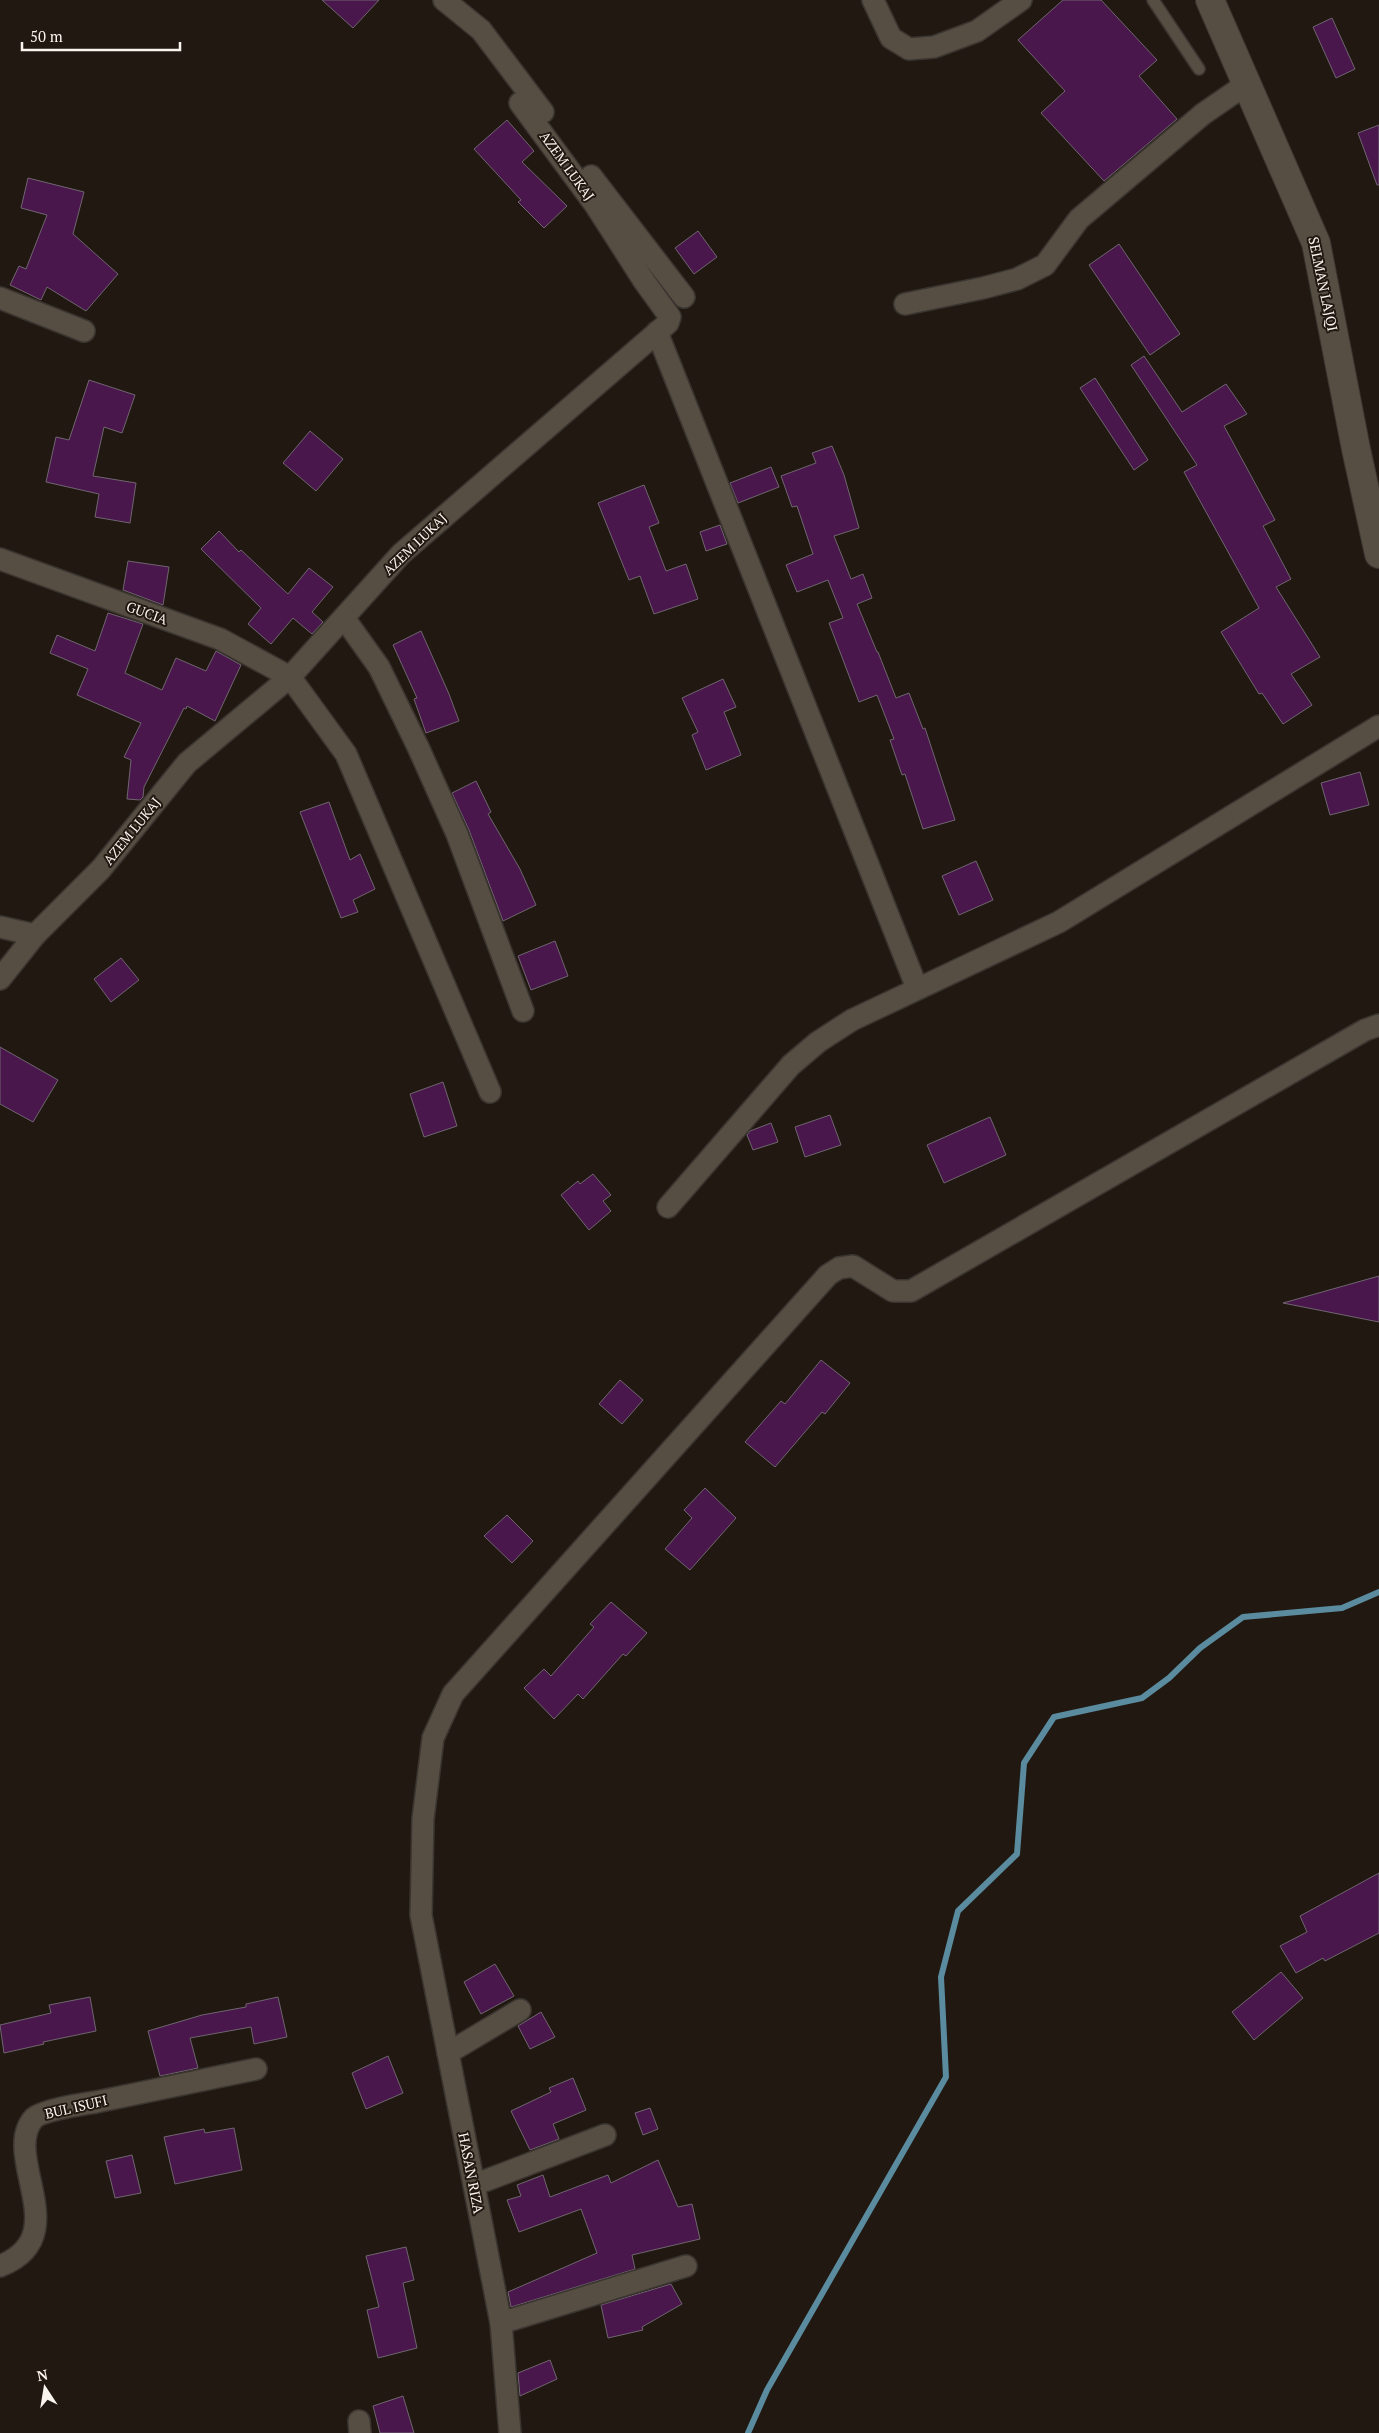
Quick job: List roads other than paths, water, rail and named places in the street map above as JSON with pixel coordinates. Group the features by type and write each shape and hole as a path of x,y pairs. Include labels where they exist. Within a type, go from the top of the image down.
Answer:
{"street":[{"name":"AZEM LUKAJ","path":"444,0 480,30 684,297"},
{"path":"873,0 891,38 909,49 934,47 977,31 1021,0"},
{"name":"SELMAN LAJQI","path":"1210,0 1248,83 1316,243 1356,449 1379,554"},
{"path":"905,304 1008,282 1045,264 1079,219 1203,114 1248,83"},
{"name":"AZEM LUKAJ","path":"0,979 35,935 101,869 187,763 290,677 402,554 668,323 670,317 644,281 596,206 520,103"},
{"path":"0,298 84,331"},
{"path":"657,332 918,988"},
{"name":"GUCIA","path":"0,559 220,639 290,677"},
{"path":"344,618 379,667 418,747 457,834 523,1011"},
{"path":"290,677 346,754 490,1092"},
{"path":"668,1207 798,1060 818,1042 852,1020 1059,922 1379,726"},
{"path":"0,927 35,935"},
{"name":"HASAN RIZA","path":"510,2433 501,2323 420,1915 423,1819 433,1738 453,1694 828,1275 839,1268 853,1266 893,1291 910,1291 1365,1030 1379,1025"},
{"path":"448,2053 520,2010"},
{"name":"BUL ISUFI","path":"0,2266 11,2262 25,2251 30,2242 33,2220 19,2149 22,2131 35,2117 67,2108 256,2069"},
{"path":"474,2185 605,2135"},
{"path":"501,2323 686,2266"}],"lane":[{"path":"1153,0 1199,69"}],"waterway":[{"path":"748,2433 767,2390 946,2077 941,1977 958,1911 1017,1854 1024,1763 1054,1717 1142,1698 1169,1678 1200,1648 1243,1617 1342,1608 1379,1592"}]}
